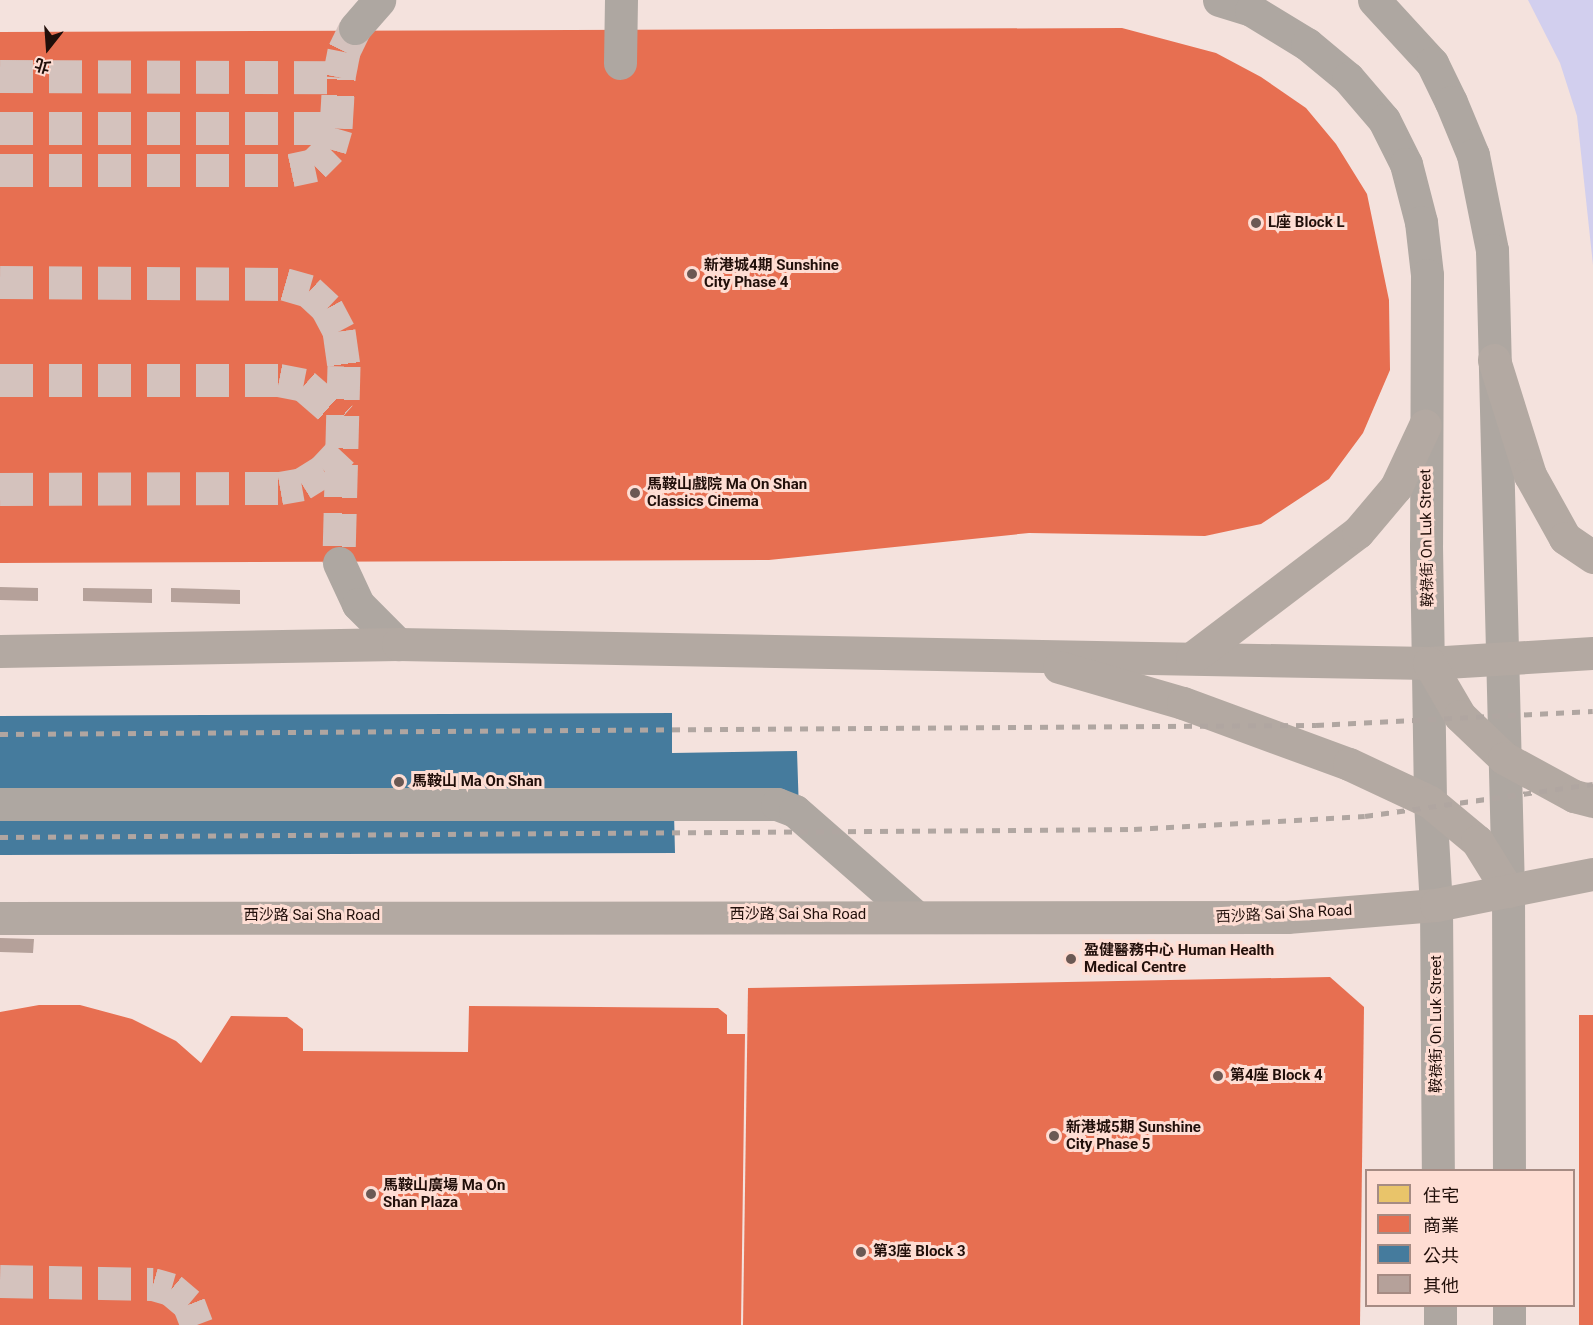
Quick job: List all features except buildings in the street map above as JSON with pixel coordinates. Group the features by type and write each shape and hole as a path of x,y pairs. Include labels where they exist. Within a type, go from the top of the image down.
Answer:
{"main road":[{"path":"1494,360 1530,475 1565,538 1593,557"},
{"path":"1192,658 1358,532 1396,488 1425,425"},
{"path":"0,651 398,644 1429,663 1593,653"},
{"path":"1019,656 1183,703 1349,764 1430,802 1477,842 1509,891"},
{"path":"1429,663 1460,716 1504,758 1574,796 1593,801"},
{"name":"西沙路 Sai Sha Road","path":"0,918 1287,917 1436,905 1593,874"}],"street":[{"path":"355,28 379,0"},
{"path":"620,63 621,0"},
{"name":"鞍祿街 On Luk Street","path":"1219,0 1251,10 1307,44 1348,78 1384,120 1406,164 1421,222 1427,275 1425,425 1430,802 1436,905 1438,1169"},
{"path":"1374,0 1431,63 1473,155 1491,250 1500,660 1509,891 1509,1169"},
{"path":"339,563 358,604 398,644"},
{"path":"0,804 777,804 795,811 915,916"},
{"path":"1440,1307 1440,1325"},
{"path":"1509,1307 1509,1325"}],"shaded area":[{"path":"1528,0 1593,0 1593,265 1577,116 1560,63"}],"tunnel":[{"path":"0,170 291,170 314,165 330,149 336,128 339,77 344,51 355,28"},
{"path":"0,76 339,77"},
{"path":"0,128 336,128"},
{"path":"0,282 285,284 309,291 327,308 339,331 344,366 339,563"},
{"path":"0,380 279,380 304,385 342,418"},
{"path":"0,489 280,488 302,484 324,470 342,451"},
{"path":"0,1281 153,1284 171,1289 189,1304 197,1325"}],"railway":[{"path":"0,734 1316,725 1593,711"},
{"path":"0,837 1134,829 1365,816 1593,784"}],"place":[{"name":"L座 Block L","path":"1256,223"},
{"name":"新港城4期 Sunshine City Phase 4","path":"692,274"},
{"name":"馬鞍山戲院 Ma On Shan Classics Cinema","path":"635,493"},
{"name":"馬鞍山 Ma On Shan","path":"399,782"},
{"name":"盈健醫務中心 Human Health Medical Centre","path":"1071,959"},
{"name":"第4座 Block 4","path":"1218,1076"},
{"name":"新港城5期 Sunshine City Phase 5","path":"1054,1136"},
{"name":"馬鞍山廣場 Ma On Shan Plaza","path":"371,1194"},
{"name":"第3座 Block 3","path":"861,1252"}]}
